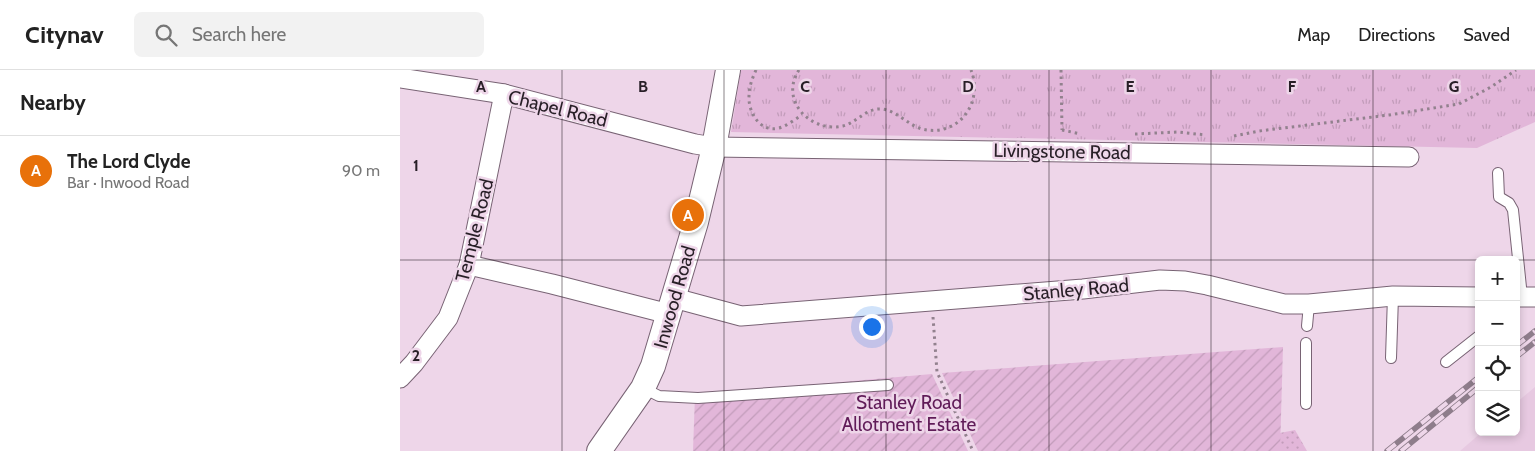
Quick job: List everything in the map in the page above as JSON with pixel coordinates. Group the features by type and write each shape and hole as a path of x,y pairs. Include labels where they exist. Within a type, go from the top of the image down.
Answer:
{"street":[{"name":"Inwood Road","path":"599,451 643,388 654,366 696,222 714,147 728,70"},
{"name":"Chapel Road","path":"400,78 504,94 695,144 714,147"},
{"name":"Temple Road","path":"400,378 414,363 448,318 469,265 504,94"},
{"name":"Livingstone Road","path":"714,147 1062,151 1409,158"},
{"name":"Stanley Road","path":"469,265 552,284 672,306 741,316 1083,289 1160,280 1185,281 1207,285 1284,304 1309,304 1393,296 1475,297"}],"lane":[{"path":"1498,173 1499,197 1509,203 1513,210 1525,297"},
{"path":"1391,358 1393,296"},
{"path":"1307,326 1309,304"},
{"path":"1446,362 1475,339"},
{"path":"1306,343 1306,404"},
{"path":"643,388 659,396 698,398 888,385"}],"path":[{"path":"756,70 751,82 749,103 751,112 760,125 771,129 780,128 802,114"},
{"path":"799,70 794,77 793,93 796,106 802,114 818,124 837,126 849,123 864,114 882,109 921,129 936,130 949,127 962,120 970,110 974,101 971,70"},
{"path":"1060,70 1062,151"},
{"path":"1230,136 1459,104 1491,87 1516,70"},
{"path":"1062,130 1082,134"},
{"path":"1130,134 1177,132 1213,136"},
{"path":"932,301 937,372 973,451"}],"shaded area":[{"path":"1535,387 1535,451 1460,451 1477,436 1520,436 1520,400"}],"green space":[{"path":"741,70 1535,70 1535,122 1477,148 731,132"},
{"path":"1283,347 1280,451 978,451 942,373"},
{"name":"Stanley Road Allotment Estate","path":"932,374 968,451 693,451 695,395"},
{"path":"1295,430 1307,451 1280,451 1280,433"}],"railway":[{"path":"1520,343 1535,331"},
{"path":"1520,354 1535,342"},
{"path":"1387,451 1475,380"},
{"path":"1401,451 1475,390"}],"place":[{"name":"The Lord Clyde","path":"688,215"}]}
